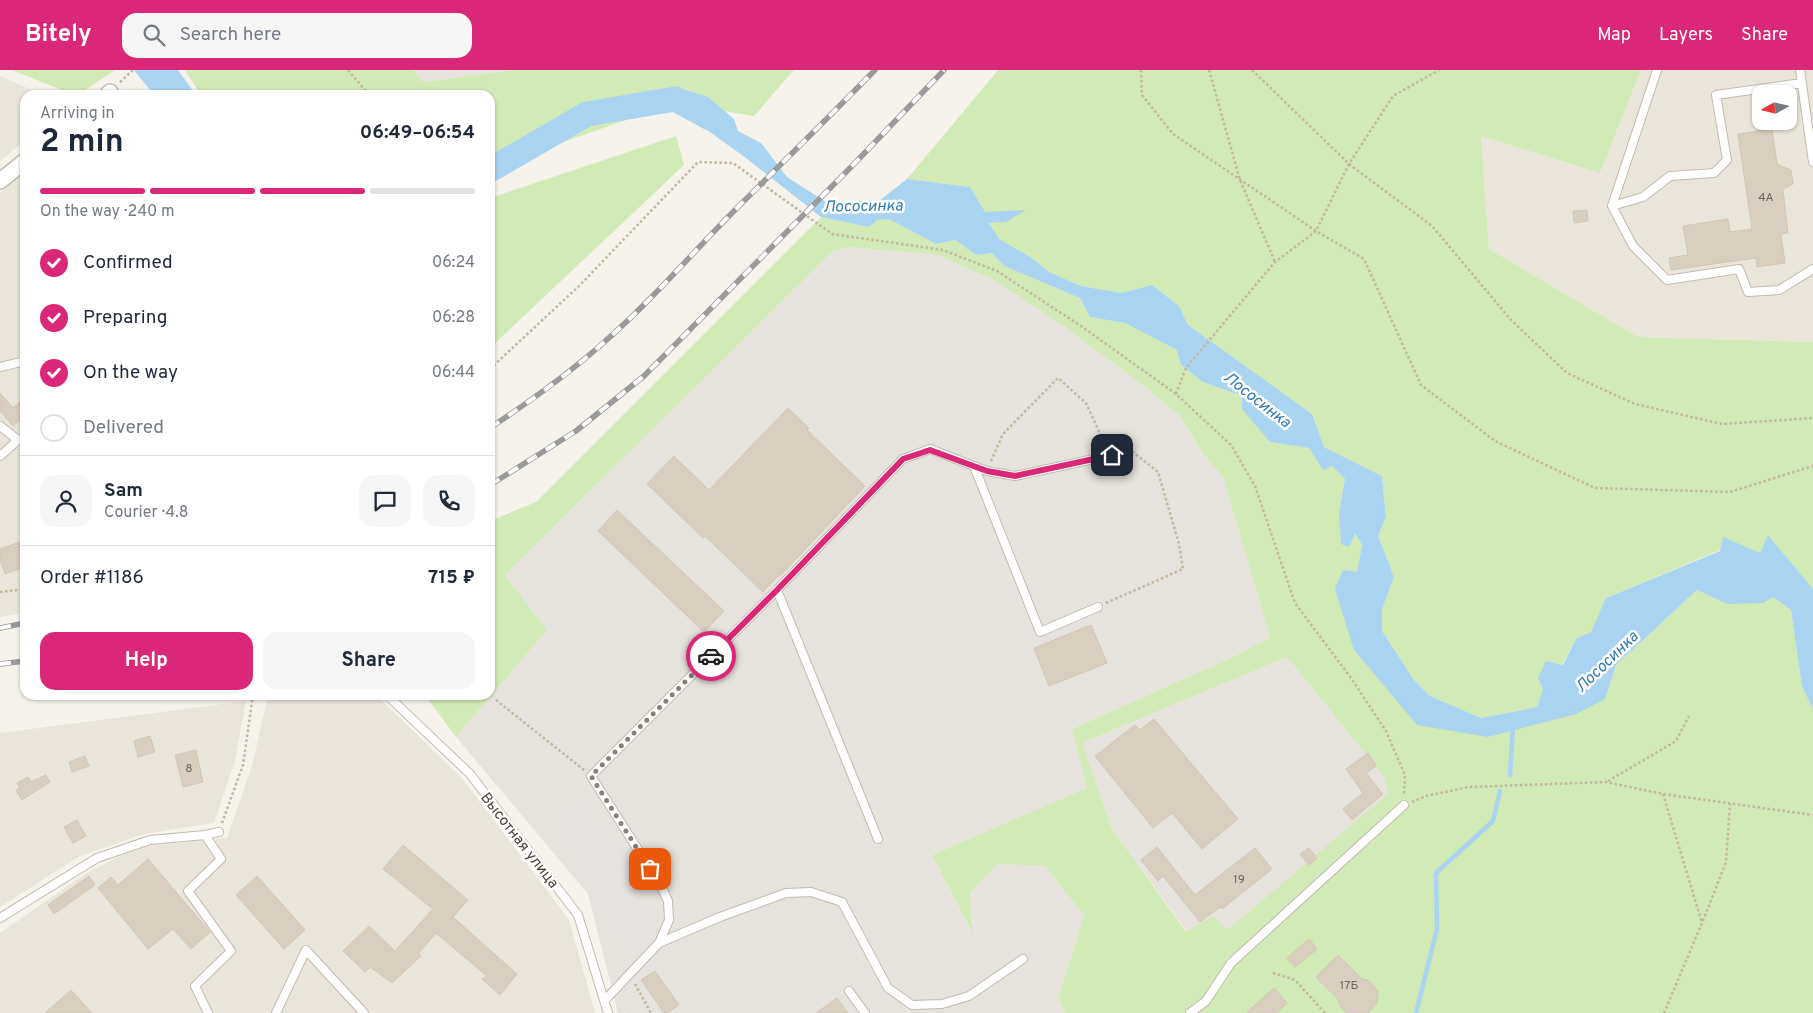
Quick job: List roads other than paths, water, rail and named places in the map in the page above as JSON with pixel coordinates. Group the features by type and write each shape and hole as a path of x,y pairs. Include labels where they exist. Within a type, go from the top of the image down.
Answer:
{"street":[{"path":"0,181 20,165"}],"lane":[{"path":"1657,70 1612,206 1633,246 1667,280 1739,269 1748,292 1779,290 1813,269"},
{"path":"1800,70 1813,162"},
{"path":"1612,206 1643,198 1670,176 1714,173 1727,160 1716,95 1802,82"},
{"path":"0,367 20,362"},
{"path":"0,426 18,440 0,456"},
{"path":"605,1000 659,943 669,920 668,901 660,884 591,776 777,590 903,459 930,450 987,471 1015,476 1112,455"},
{"path":"974,466 1040,632 1098,607"},
{"path":"777,590 878,839"},
{"name":"Высотная улица","path":"392,700 470,774 578,915 608,1013"},
{"path":"1190,1013 1206,1001 1231,963 1404,805"},
{"path":"0,918 97,858 150,840 219,832"},
{"path":"205,835 221,859 188,891 231,951 195,986 208,1013"},
{"path":"659,943 720,917 786,893 812,892 842,902 888,988 912,1004 942,1004 969,996 1023,959"},
{"path":"276,1013 306,950 364,1013"},
{"path":"849,991 865,1013"}],"water":[{"path":"134,70 178,70 192,90 150,90"},
{"path":"686,90 708,97 734,119 738,131 761,143 787,177 826,202 855,203 879,201 907,179 970,187 985,212 1026,210 1006,222 989,223 999,239 1032,258 1049,272 1081,286 1121,293 1152,285 1179,306 1188,325 1312,414 1324,447 1382,476 1386,517 1378,536 1394,577 1382,609 1382,631 1414,680 1430,696 1481,718 1537,707 1543,689 1538,678 1546,661 1563,665 1576,639 1591,632 1606,598 1720,551 1723,537 1760,553 1768,535 1813,589 1813,709 1802,687 1791,610 1773,597 1763,603 1727,604 1697,590 1616,665 1605,699 1576,714 1488,737 1417,725 1354,650 1335,589 1343,570 1357,572 1362,545 1355,533 1349,547 1341,544 1339,512 1345,479 1332,466 1323,470 1309,448 1270,442 1242,409 1242,396 1203,382 1181,365 1177,350 1125,323 1090,317 1080,298 1004,266 992,253 977,255 955,240 936,244 889,219 877,220 869,227 821,217 746,158 676,110"}],"waterway":[{"name":"Лососинка","path":"495,167 587,114 675,99 710,118"},
{"path":"1510,775 1513,726"},
{"path":"1416,1013 1437,929 1436,873 1493,821 1500,791"}],"railway":[{"path":"495,425 561,377 619,329 875,70"},
{"path":"495,482 576,431 644,376 855,163 944,70"},
{"path":"0,628 20,624"},
{"path":"0,664 20,662"}]}
